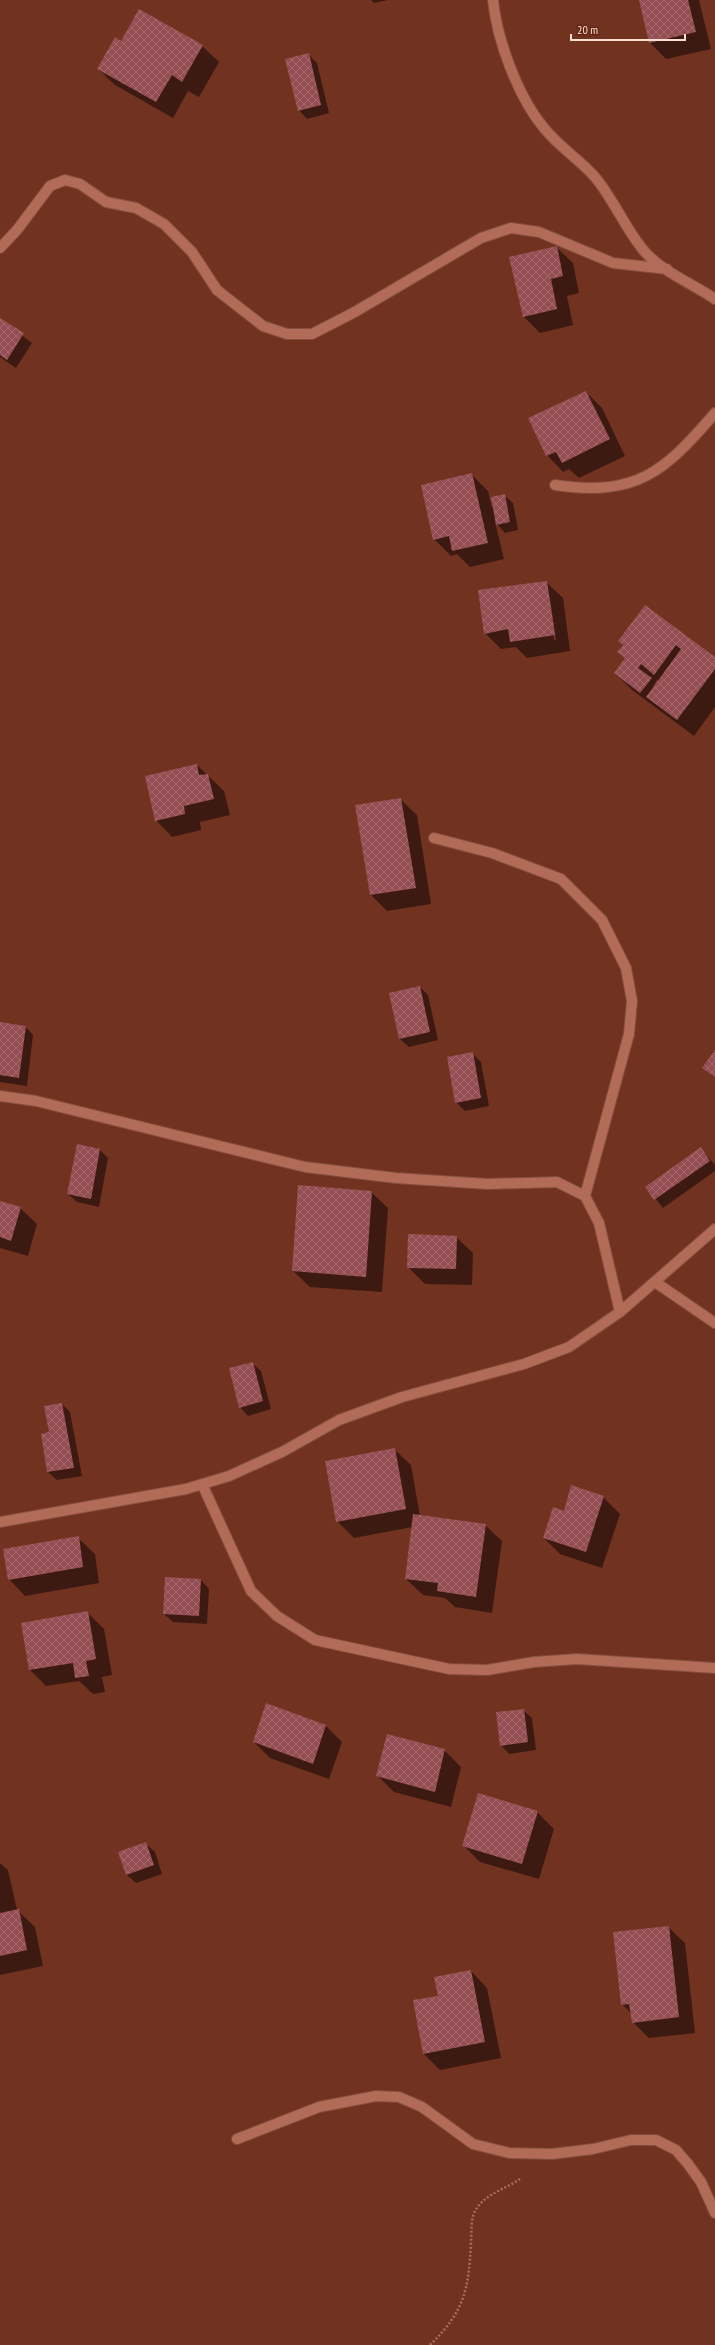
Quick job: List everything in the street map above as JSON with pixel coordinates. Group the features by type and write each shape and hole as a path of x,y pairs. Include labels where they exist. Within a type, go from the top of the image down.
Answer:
{"street":[{"path":"494,0 496,24 507,60 523,94 543,128 594,176 645,252 667,269 715,299"},
{"path":"0,248 17,230 50,186 65,180 80,184 106,202 136,208 164,224 192,252 217,290 263,326 287,334 312,334 353,313 481,238 511,228 539,232 613,263 667,269"},
{"path":"555,485 582,489 611,488 640,480 655,472 689,443 715,413"},
{"path":"434,838 492,853 561,879 602,920 626,968 632,1001 629,1034 585,1196"},
{"path":"0,1096 36,1101 305,1167 396,1178 488,1184 558,1182 585,1196 600,1223 620,1312"},
{"path":"0,1522 163,1493 229,1476 276,1455 346,1417 402,1397 524,1364 569,1347 620,1312 715,1229"},
{"path":"655,1282 715,1323"},
{"path":"202,1484 251,1591 277,1616 315,1640 449,1669 487,1670 534,1662 577,1659 715,1668"},
{"path":"237,2139 319,2107 376,2096 399,2097 422,2107 473,2144 509,2153 552,2154 593,2149 631,2140 656,2140 676,2150 688,2164 701,2182 715,2213"}],"path":[{"path":"430,2345 443,2332 460,2309 468,2284 472,2221 476,2208 484,2200 533,2170 552,2154"}],"building":[{"path":"639,0 688,0 696,32 649,43"},
{"path":"139,9 203,45 182,82 172,75 156,102 97,69 115,37 121,41"},
{"path":"309,53 321,105 298,111 285,59"},
{"path":"557,246 563,276 551,279 557,309 523,317 509,257"},
{"path":"0,318 24,333 7,360 0,355"},
{"path":"586,391 610,439 562,463 556,452 546,456 528,418"},
{"path":"472,473 488,543 452,551 449,536 433,540 421,485"},
{"path":"505,494 510,522 496,525 491,497"},
{"path":"547,581 555,635 510,642 508,629 484,634 478,590"},
{"path":"645,605 715,657 715,669 677,720 646,697 681,649 676,645 654,675 641,664 638,668 652,678 640,693 614,673 625,658 617,652 623,645 618,641"},
{"path":"197,764 199,775 208,774 214,799 184,806 185,814 155,821 145,776"},
{"path":"401,798 416,888 370,895 355,805"},
{"path":"420,986 430,1032 399,1039 389,993"},
{"path":"0,1022 26,1026 19,1078 0,1075"},
{"path":"715,1050 715,1077 702,1068"},
{"path":"473,1052 481,1098 455,1103 447,1057"},
{"path":"77,1144 100,1149 91,1199 67,1194"},
{"path":"701,1147 710,1161 654,1200 645,1187"},
{"path":"298,1185 372,1191 366,1277 292,1271"},
{"path":"0,1201 21,1207 11,1241 0,1237"},
{"path":"408,1234 457,1236 456,1269 407,1268"},
{"path":"253,1362 263,1401 239,1408 229,1368"},
{"path":"62,1403 74,1468 47,1472 41,1434 49,1432 44,1406"},
{"path":"395,1448 406,1509 336,1522 325,1461"},
{"path":"571,1485 604,1496 586,1552 543,1538 553,1507 564,1511"},
{"path":"413,1514 486,1524 476,1597 437,1591 438,1583 405,1579"},
{"path":"79,1536 83,1567 8,1580 3,1549"},
{"path":"165,1577 201,1579 199,1616 163,1614"},
{"path":"88,1611 96,1659 86,1661 89,1676 75,1678 73,1663 29,1670 21,1623"},
{"path":"266,1703 326,1725 313,1764 253,1742"},
{"path":"524,1709 528,1742 500,1746 496,1712"},
{"path":"387,1734 445,1749 435,1792 376,1776"},
{"path":"478,1793 538,1811 522,1864 462,1846"},
{"path":"146,1842 154,1865 126,1875 118,1852"},
{"path":"19,1909 27,1950 0,1956 0,1913"},
{"path":"669,1926 679,2017 632,2023 629,2004 621,2005 613,1932"},
{"path":"471,1970 485,2042 423,2054 413,2000 438,1996 434,1977"}]}
